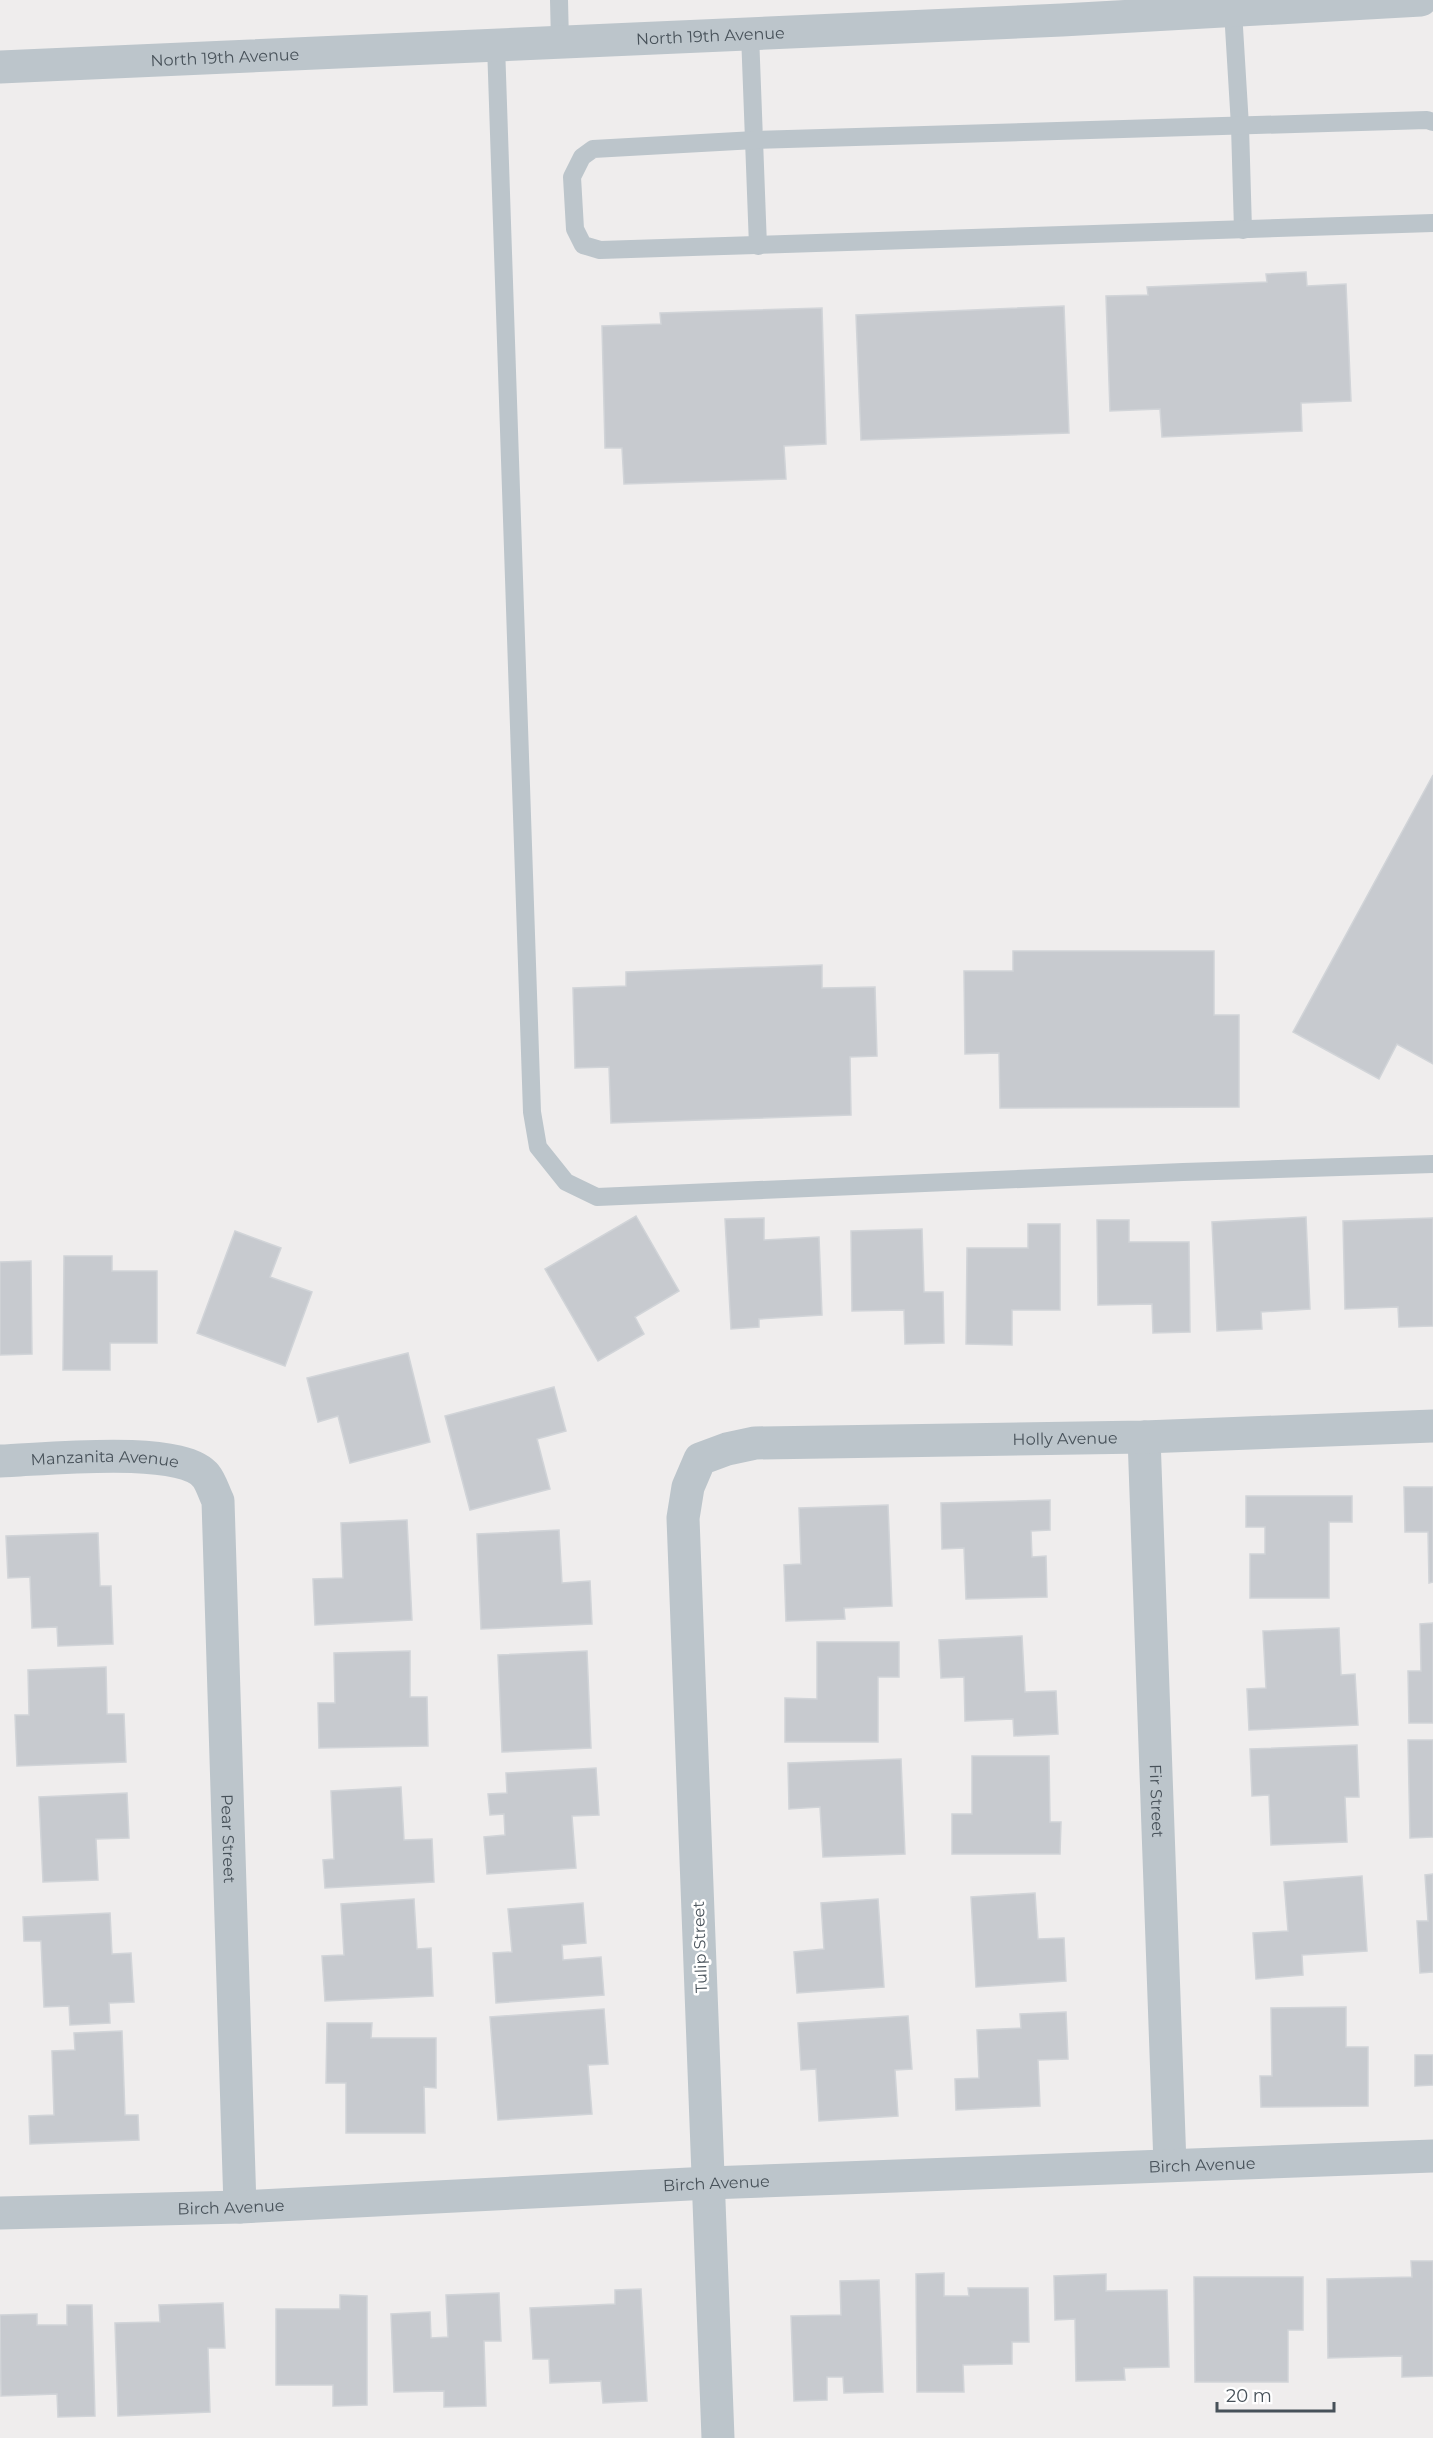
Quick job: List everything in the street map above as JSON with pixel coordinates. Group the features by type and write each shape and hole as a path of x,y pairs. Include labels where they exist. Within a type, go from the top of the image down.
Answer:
{"street":[{"name":"North 19th Avenue","path":"0,67 750,34 1421,0"},
{"name":"Holly Avenue","path":"700,1459 727,1449 755,1443 1144,1437 1433,1426"},
{"name":"Fir Street","path":"1144,1437 1170,2165"},
{"name":"Manzanita Avenue","path":"0,1461 144,1455 178,1460 206,1475"},
{"name":"Tulip Street","path":"700,1459 688,1487 683,1518 718,2438"},
{"name":"Pear Street","path":"206,1475 218,1501 240,2207"},
{"name":"Birch Avenue","path":"0,2213 240,2207 709,2183 1433,2156"}],"lane":[{"path":"559,0 560,42"},
{"path":"1233,10 1243,230"},
{"path":"750,34 758,246"},
{"path":"496,45 532,1112 538,1147 566,1182 597,1197 1183,1172 1433,1164"},
{"path":"1433,122 1426,120 755,140 593,149 582,157 572,177 574,229 583,245 600,250 1433,223"}],"building":[{"path":"1306,272 1307,286 1346,284 1351,401 1301,403 1302,431 1162,437 1160,409 1110,411 1106,296 1148,295 1147,287 1267,282 1266,274"},
{"path":"1064,306 1069,433 861,440 856,315"},
{"path":"822,308 826,444 784,446 786,479 624,484 622,448 605,448 602,326 661,324 660,313"},
{"path":"1433,775 1433,1064 1397,1044 1379,1079 1293,1032"},
{"path":"1013,951 1214,951 1214,1015 1239,1015 1239,1107 1000,1108 999,1053 965,1054 964,971 1013,971"},
{"path":"822,965 822,988 875,987 877,1056 850,1057 851,1115 611,1123 609,1067 575,1068 573,988 626,986 626,972"},
{"path":"636,1216 679,1291 635,1317 644,1334 598,1361 545,1269"},
{"path":"1306,1217 1310,1309 1261,1312 1262,1329 1217,1331 1212,1222"},
{"path":"764,1218 764,1240 819,1237 822,1315 759,1319 759,1327 731,1329 725,1219"},
{"path":"1433,1218 1433,1326 1399,1327 1398,1307 1345,1309 1343,1221"},
{"path":"1097,1220 1129,1220 1129,1242 1189,1242 1190,1332 1153,1333 1152,1304 1098,1305"},
{"path":"1028,1224 1060,1224 1060,1310 1012,1310 1012,1345 966,1344 967,1248 1028,1248"},
{"path":"922,1229 924,1292 943,1292 944,1343 905,1344 904,1310 852,1311 851,1231"},
{"path":"235,1231 281,1248 270,1277 312,1292 285,1366 197,1333"},
{"path":"64,1256 112,1256 112,1271 157,1271 157,1343 110,1343 110,1370 63,1370"},
{"path":"31,1261 32,1354 0,1355 0,1262"},
{"path":"408,1353 430,1442 350,1463 338,1416 318,1422 307,1378"},
{"path":"554,1387 566,1431 537,1439 550,1489 470,1510 445,1416"},
{"path":"1404,1487 1433,1487 1433,1582 1429,1583 1428,1532 1405,1532"},
{"path":"1246,1496 1352,1496 1352,1522 1329,1522 1329,1598 1250,1598 1250,1554 1265,1554 1265,1527 1246,1527"},
{"path":"1050,1500 1050,1530 1031,1531 1032,1557 1046,1556 1047,1597 966,1599 964,1548 942,1549 941,1503"},
{"path":"888,1505 892,1606 844,1608 845,1619 786,1621 784,1565 801,1564 799,1508"},
{"path":"407,1520 412,1620 315,1625 313,1579 343,1578 341,1523"},
{"path":"559,1530 562,1583 590,1581 592,1624 481,1629 477,1534"},
{"path":"98,1533 100,1586 111,1586 113,1644 58,1646 57,1627 32,1628 30,1577 8,1578 6,1536"},
{"path":"1433,1623 1433,1723 1409,1723 1408,1671 1421,1671 1420,1624"},
{"path":"1339,1628 1341,1675 1355,1674 1358,1725 1249,1730 1247,1689 1266,1688 1263,1631"},
{"path":"1022,1636 1025,1692 1056,1691 1058,1734 1014,1736 1013,1719 965,1721 964,1677 941,1678 939,1640"},
{"path":"817,1642 899,1642 899,1677 878,1677 878,1742 785,1742 785,1698 817,1699"},
{"path":"410,1651 410,1697 427,1697 428,1746 319,1748 318,1703 335,1703 334,1653"},
{"path":"587,1651 591,1748 502,1752 498,1655"},
{"path":"106,1667 107,1714 124,1714 126,1762 17,1766 15,1715 29,1715 28,1670"},
{"path":"1408,1740 1433,1740 1433,1837 1410,1838"},
{"path":"1357,1745 1359,1797 1345,1797 1347,1842 1271,1845 1269,1795 1252,1796 1250,1749"},
{"path":"972,1756 1049,1756 1050,1822 1061,1822 1060,1854 952,1854 952,1814 972,1814"},
{"path":"901,1759 905,1854 823,1857 820,1807 789,1809 788,1763"},
{"path":"596,1768 599,1815 572,1816 576,1868 487,1874 484,1837 505,1835 504,1814 490,1815 488,1794 507,1793 506,1773"},
{"path":"401,1787 404,1840 432,1839 434,1882 325,1888 323,1860 334,1859 331,1791"},
{"path":"127,1793 129,1838 96,1839 98,1880 43,1882 39,1797"},
{"path":"1433,1874 1433,1972 1420,1973 1417,1921 1428,1921 1425,1875"},
{"path":"1362,1876 1367,1951 1302,1955 1303,1975 1256,1979 1253,1933 1288,1931 1284,1882"},
{"path":"1035,1893 1038,1939 1064,1938 1066,1981 976,1987 971,1897"},
{"path":"414,1899 417,1949 431,1948 433,1996 325,2001 322,1956 344,1955 341,1904"},
{"path":"878,1899 884,1987 797,1993 794,1952 824,1949 821,1903"},
{"path":"583,1903 586,1943 562,1945 563,1960 601,1957 604,1995 496,2003 493,1953 512,1952 508,1909"},
{"path":"110,1913 112,1954 131,1953 134,2002 109,2003 110,2023 70,2025 69,2006 44,2007 41,1941 24,1941 23,1917"},
{"path":"1346,2007 1346,2047 1368,2047 1368,2106 1261,2107 1260,2076 1272,2076 1271,2008"},
{"path":"604,2009 608,2064 588,2065 592,2114 498,2120 490,2017"},
{"path":"1066,2012 1068,2059 1038,2060 1040,2106 956,2110 955,2079 979,2078 977,2030 1021,2028 1020,2014"},
{"path":"908,2016 912,2069 895,2070 898,2116 819,2121 816,2069 801,2070 798,2023"},
{"path":"327,2023 372,2023 371,2038 436,2038 436,2088 424,2087 425,2133 346,2133 346,2083 326,2083"},
{"path":"122,2031 125,2115 138,2115 139,2140 30,2144 29,2116 54,2115 52,2051 75,2050 74,2033"},
{"path":"1415,2055 1433,2055 1433,2085 1415,2086"},
{"path":"1411,2261 1433,2261 1433,2376 1402,2377 1402,2356 1328,2358 1327,2279 1412,2277"},
{"path":"944,2273 944,2296 969,2296 968,2288 1028,2288 1029,2342 1012,2342 1012,2364 963,2365 964,2392 917,2392 916,2274"},
{"path":"1106,2274 1106,2291 1167,2290 1169,2367 1124,2368 1125,2380 1076,2381 1075,2319 1055,2320 1054,2276"},
{"path":"1194,2277 1303,2277 1303,2330 1288,2330 1288,2382 1195,2382"},
{"path":"879,2280 883,2392 844,2393 843,2377 827,2377 827,2400 794,2401 791,2316 841,2315 840,2281"},
{"path":"641,2289 647,2401 603,2403 601,2381 550,2383 549,2359 533,2359 530,2308 615,2304 615,2290"},
{"path":"499,2293 501,2341 484,2341 486,2406 444,2407 444,2391 394,2392 391,2314 430,2312 431,2338 448,2337 446,2295"},
{"path":"340,2295 367,2296 367,2405 333,2406 333,2385 276,2385 276,2309 340,2309"},
{"path":"223,2303 225,2348 208,2348 210,2412 118,2416 115,2323 160,2322 159,2305"},
{"path":"67,2305 92,2305 95,2416 58,2417 57,2394 1,2396 0,2315 37,2314 37,2325 67,2325"}]}
